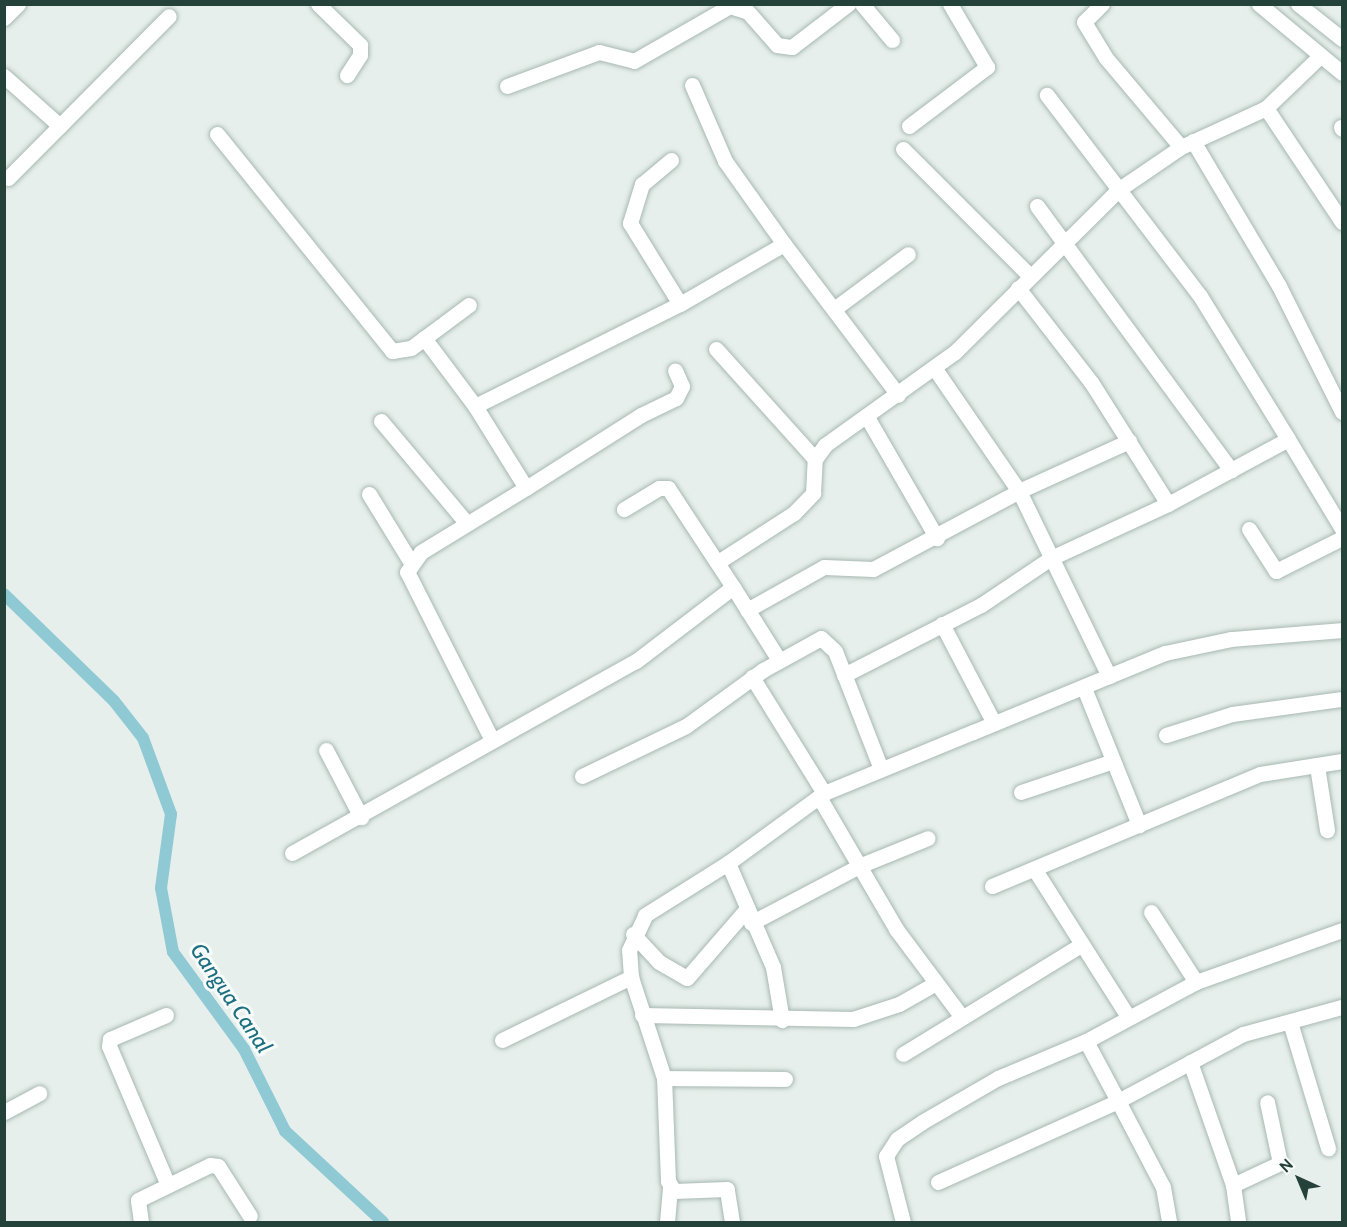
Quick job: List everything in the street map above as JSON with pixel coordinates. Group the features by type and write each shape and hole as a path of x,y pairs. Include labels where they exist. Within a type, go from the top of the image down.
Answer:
{"street":[{"path":"4,18 18,4"},
{"path":"318,4 360,45 360,55 347,75"},
{"path":"507,86 599,52 634,61 730,6 748,12 777,45 792,47 848,4"},
{"path":"862,4 892,40"},
{"path":"909,126 987,67 950,4"},
{"path":"1102,4 1084,22 1106,58 1187,144 1268,266 1342,412"},
{"path":"1259,4 1342,73"},
{"path":"1298,4 1342,39"},
{"path":"8,178 169,16"},
{"path":"718,562 807,501 813,493 815,459 825,445 935,369 1018,288 1029,274 1118,190 1187,144 1266,108 1320,56"},
{"path":"4,76 60,126"},
{"path":"692,85 725,161 783,244 898,394"},
{"path":"1047,95 1200,296 1342,529"},
{"path":"1266,108 1342,222"},
{"path":"217,134 386,346 403,352 469,304"},
{"path":"903,149 1029,274"},
{"path":"671,160 642,184 629,215 643,251 680,304"},
{"path":"1037,206 1231,470"},
{"path":"475,406 680,304 783,244"},
{"path":"834,309 908,254"},
{"path":"1018,288 1129,441 1168,504"},
{"path":"424,338 475,406 526,488"},
{"path":"716,349 815,459"},
{"path":"935,369 1019,491 1109,676"},
{"path":"410,561 465,521 526,488 611,432 676,399 682,386 675,370"},
{"path":"867,417 937,538"},
{"path":"381,421 465,521"},
{"path":"844,675 942,624 1051,558 1168,504 1288,439"},
{"path":"747,610 824,567 873,569 937,538 1019,491 1129,441"},
{"path":"624,509 667,487 718,562 779,660"},
{"path":"369,494 410,561 408,578 491,738"},
{"path":"1249,529 1276,571 1342,538"},
{"path":"292,853 434,778 491,738 636,661 733,587"},
{"path":"942,624 994,723"},
{"path":"667,1222 670,1186 664,1078 631,976 633,934 645,915 675,892 728,863 821,795 881,769 1165,654 1231,639 1342,630"},
{"path":"582,776 686,726 779,660 813,640 827,639 844,675 881,769"},
{"path":"752,677 821,795 859,866 934,984 961,1016"},
{"path":"1084,688 1139,825"},
{"path":"1166,735 1232,714 1342,699"},
{"path":"326,750 361,817"},
{"path":"1021,792 1113,761"},
{"path":"992,886 1035,870 1260,774 1342,762"},
{"path":"1317,766 1327,830"},
{"path":"633,934 659,962 687,978 749,917 859,866 928,838"},
{"path":"728,863 749,917 773,967 782,1020"},
{"path":"1035,870 1079,946 1129,1018"},
{"path":"1151,912 1196,982"},
{"path":"903,1222 886,1163 893,1143 971,1092 1086,1041 1196,982 1342,930"},
{"path":"903,1054 961,1016 1079,946"},
{"path":"502,1040 631,976"},
{"path":"642,1015 782,1020 853,1019 899,1004 934,984"},
{"path":"938,1182 1118,1101 1244,1034 1342,1007"},
{"path":"166,1015 111,1039 109,1046 168,1185"},
{"path":"1290,1022 1328,1148"},
{"path":"1086,1041 1163,1187 1169,1222"},
{"path":"1190,1062 1233,1185 1238,1222"},
{"path":"664,1078 784,1079"},
{"path":"4,1112 39,1092"},
{"path":"1233,1185 1280,1163 1267,1102"},
{"path":"141,1222 138,1200 168,1185 218,1166 250,1216"},
{"path":"670,1186 681,1191 727,1189 732,1222"}],"waterway":[{"name":"Gangua Canal","path":"4,594 114,701 143,738 171,814 161,888 173,952 244,1049 285,1131 383,1222"}]}
